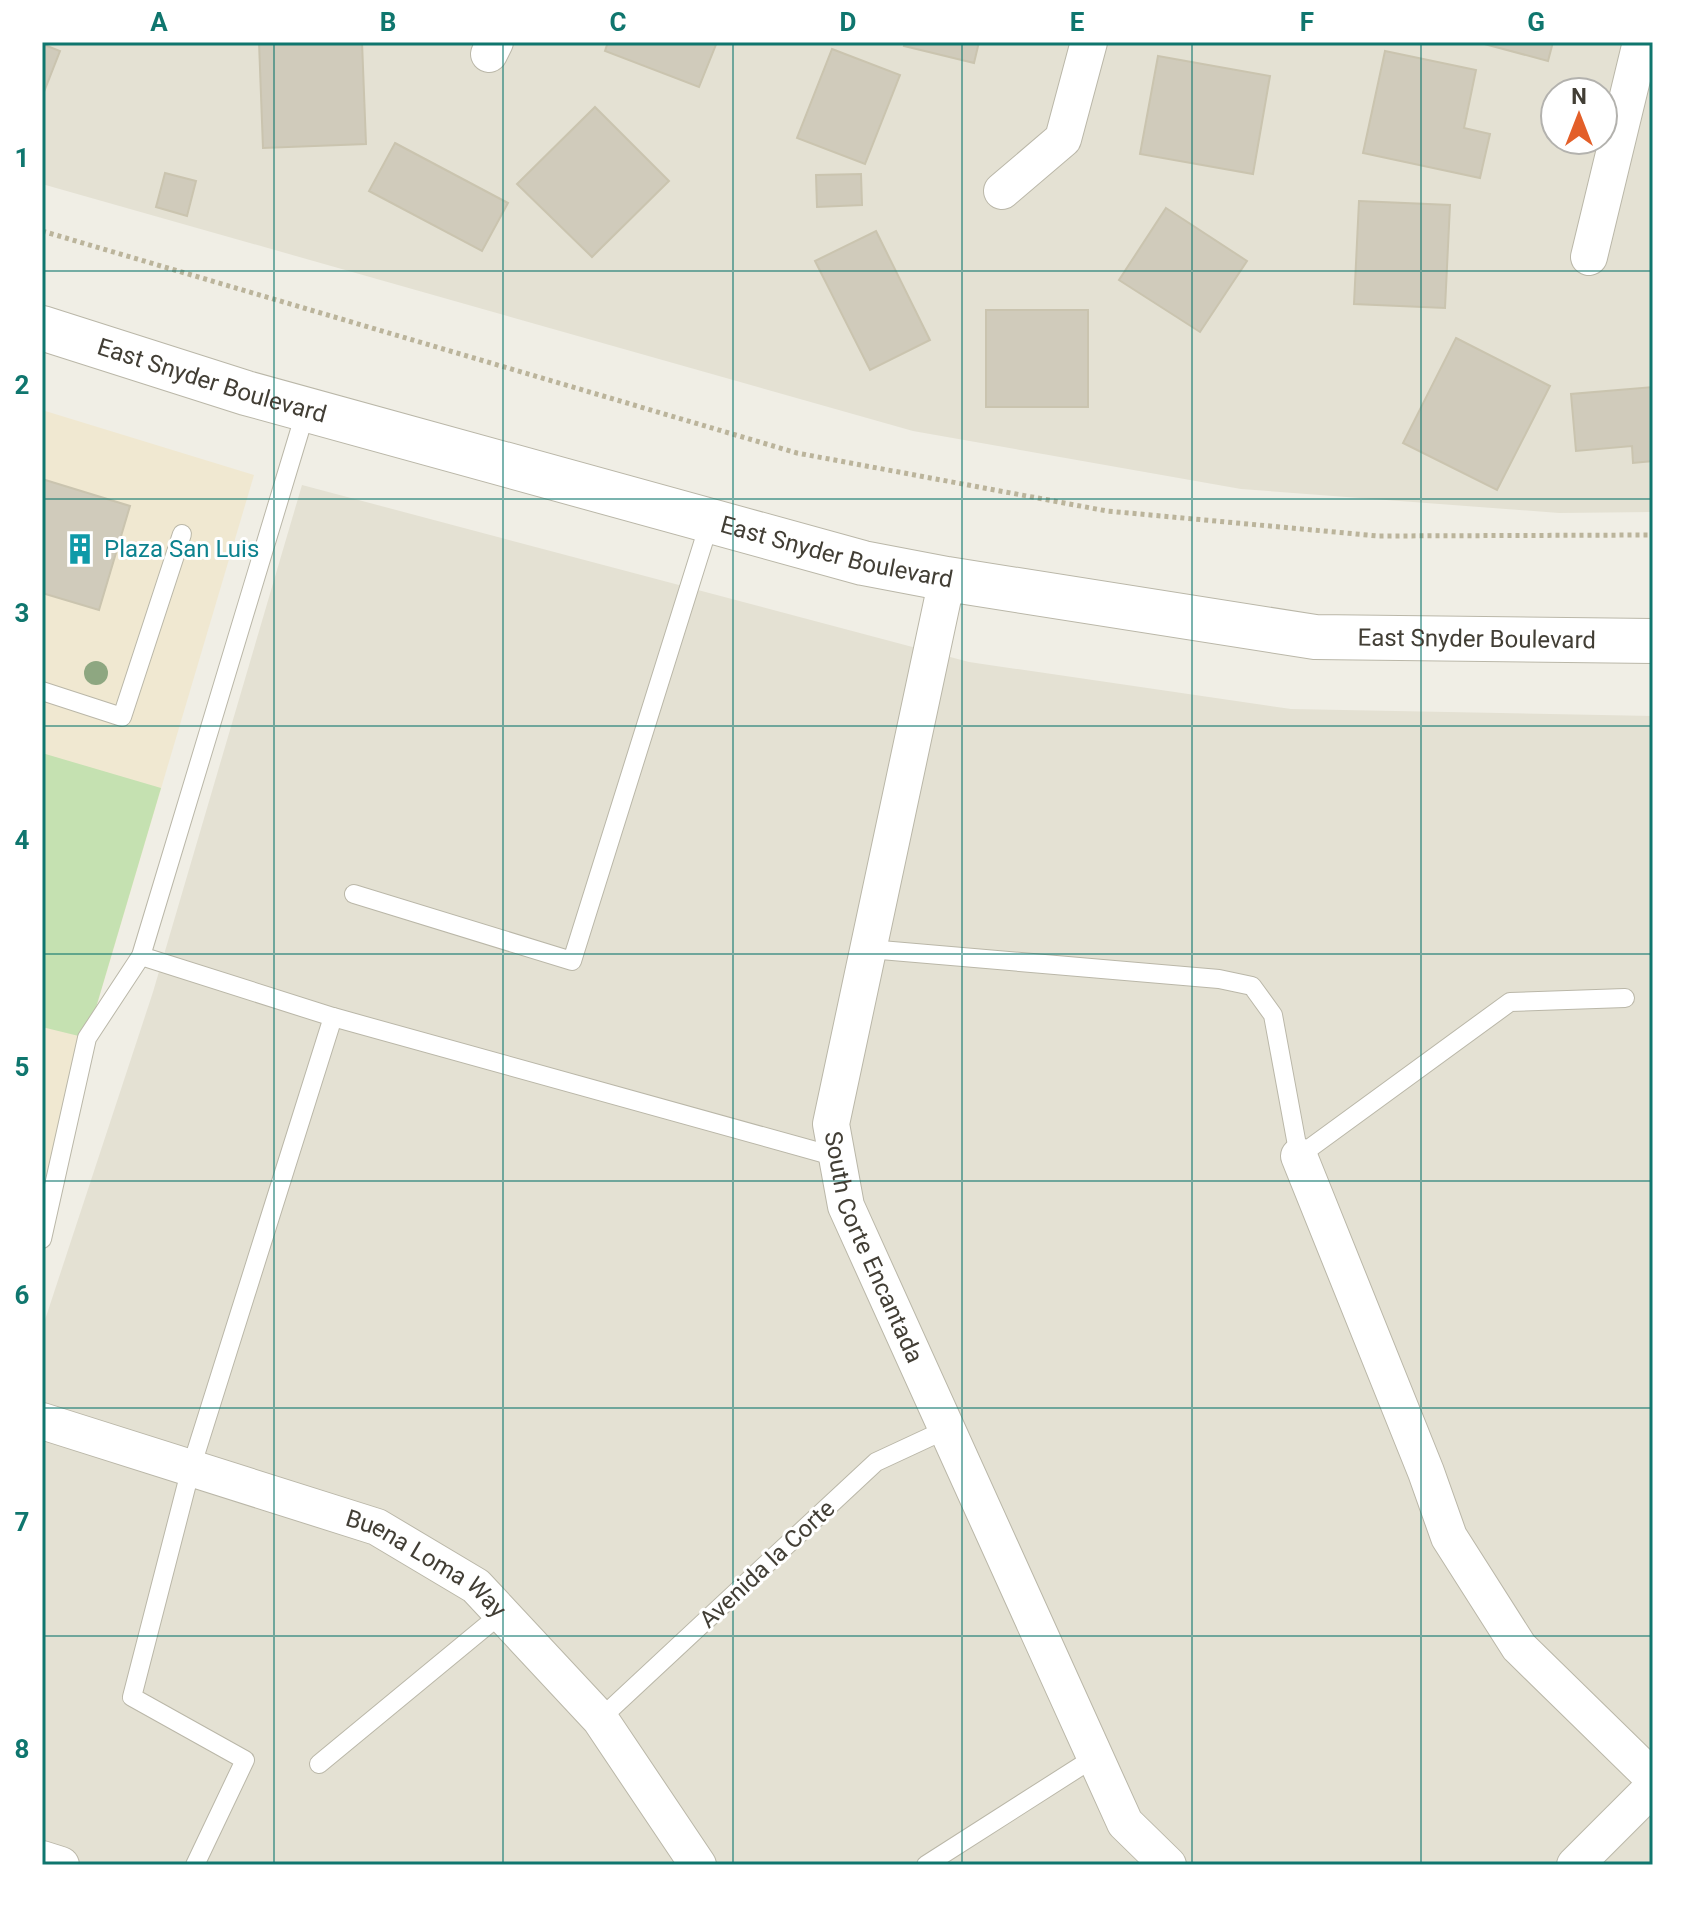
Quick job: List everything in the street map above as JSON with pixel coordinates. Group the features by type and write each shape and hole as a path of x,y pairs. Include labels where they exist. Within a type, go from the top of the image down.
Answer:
{"street":[{"path":"1002,191 1063,139 1089,42"},
{"path":"1589,257 1641,42"},
{"name":"East Snyder Boulevard","path":"42,328 246,393 863,563 1315,637 1653,641"},
{"name":"South Corte Encantada","path":"947,579 831,1124 846,1206 1125,1823 1168,1865"},
{"path":"1299,1156 1426,1472 1449,1537 1519,1647 1653,1778"},
{"name":"Buena Loma Way","path":"42,1421 377,1527 476,1586 600,1719 698,1865"},
{"path":"1575,1865 1653,1787"},
{"path":"42,1859 61,1865"}],"lane":[{"path":"42,1239 87,1038 141,956 306,410"},
{"path":"354,894 572,961 710,521"},
{"path":"42,691 122,717 182,534"},
{"path":"869,949 1219,979 1252,986 1273,1015 1299,1156 1510,1002 1625,998"},
{"path":"141,956 333,1017 837,1157"},
{"path":"195,1865 245,1760 132,1697 191,1468 333,1017"},
{"name":"Avenida la Corte","path":"600,1719 876,1462 947,1429"},
{"path":"319,1764 502,1613"},
{"path":"926,1865 1095,1757"}],"path":[{"path":"42,231 797,453 843,462 1107,511 1362,535 1653,535"}],"shaded area":[{"path":"42,42 1653,42 1653,512 1559,513 1241,489 913,431 42,184"},
{"path":"42,410 254,475 42,1190"},
{"path":"302,485 969,662 1291,709 1653,716 1653,1865 42,1865 42,1329 153,992"}],"green space":[{"path":"42,753 161,788 87,1038 42,1027"}],"building":[{"path":"259,42 362,42 366,144 263,148"},
{"path":"608,42 717,42 699,87 605,51"},
{"path":"905,42 979,42 974,63 904,46"},
{"path":"1477,42 1553,42 1548,61"},
{"path":"42,44 60,51 42,97"},
{"path":"832,49 900,75 865,164 797,138"},
{"path":"1385,51 1476,70 1464,128 1490,134 1480,178 1363,153"},
{"path":"1158,56 1270,76 1253,174 1140,154"},
{"path":"595,107 669,181 592,257 517,184"},
{"path":"395,143 508,203 482,251 369,191"},
{"path":"165,173 196,181 187,216 156,207"},
{"path":"861,174 862,205 817,207 816,175"},
{"path":"1359,201 1450,205 1445,308 1354,304"},
{"path":"1166,208 1247,261 1200,332 1119,280"},
{"path":"876,231 930,340 870,370 815,261"},
{"path":"986,310 1088,310 1088,407 986,407"},
{"path":"1456,338 1550,386 1497,490 1403,443"},
{"path":"1653,387 1653,461 1633,463 1632,446 1576,451 1571,394"},
{"name":"Plaza San Luis","path":"42,479 130,506 99,610 42,593"}],"place":[{"name":"Plaza San Luis","path":"80,549"}]}
